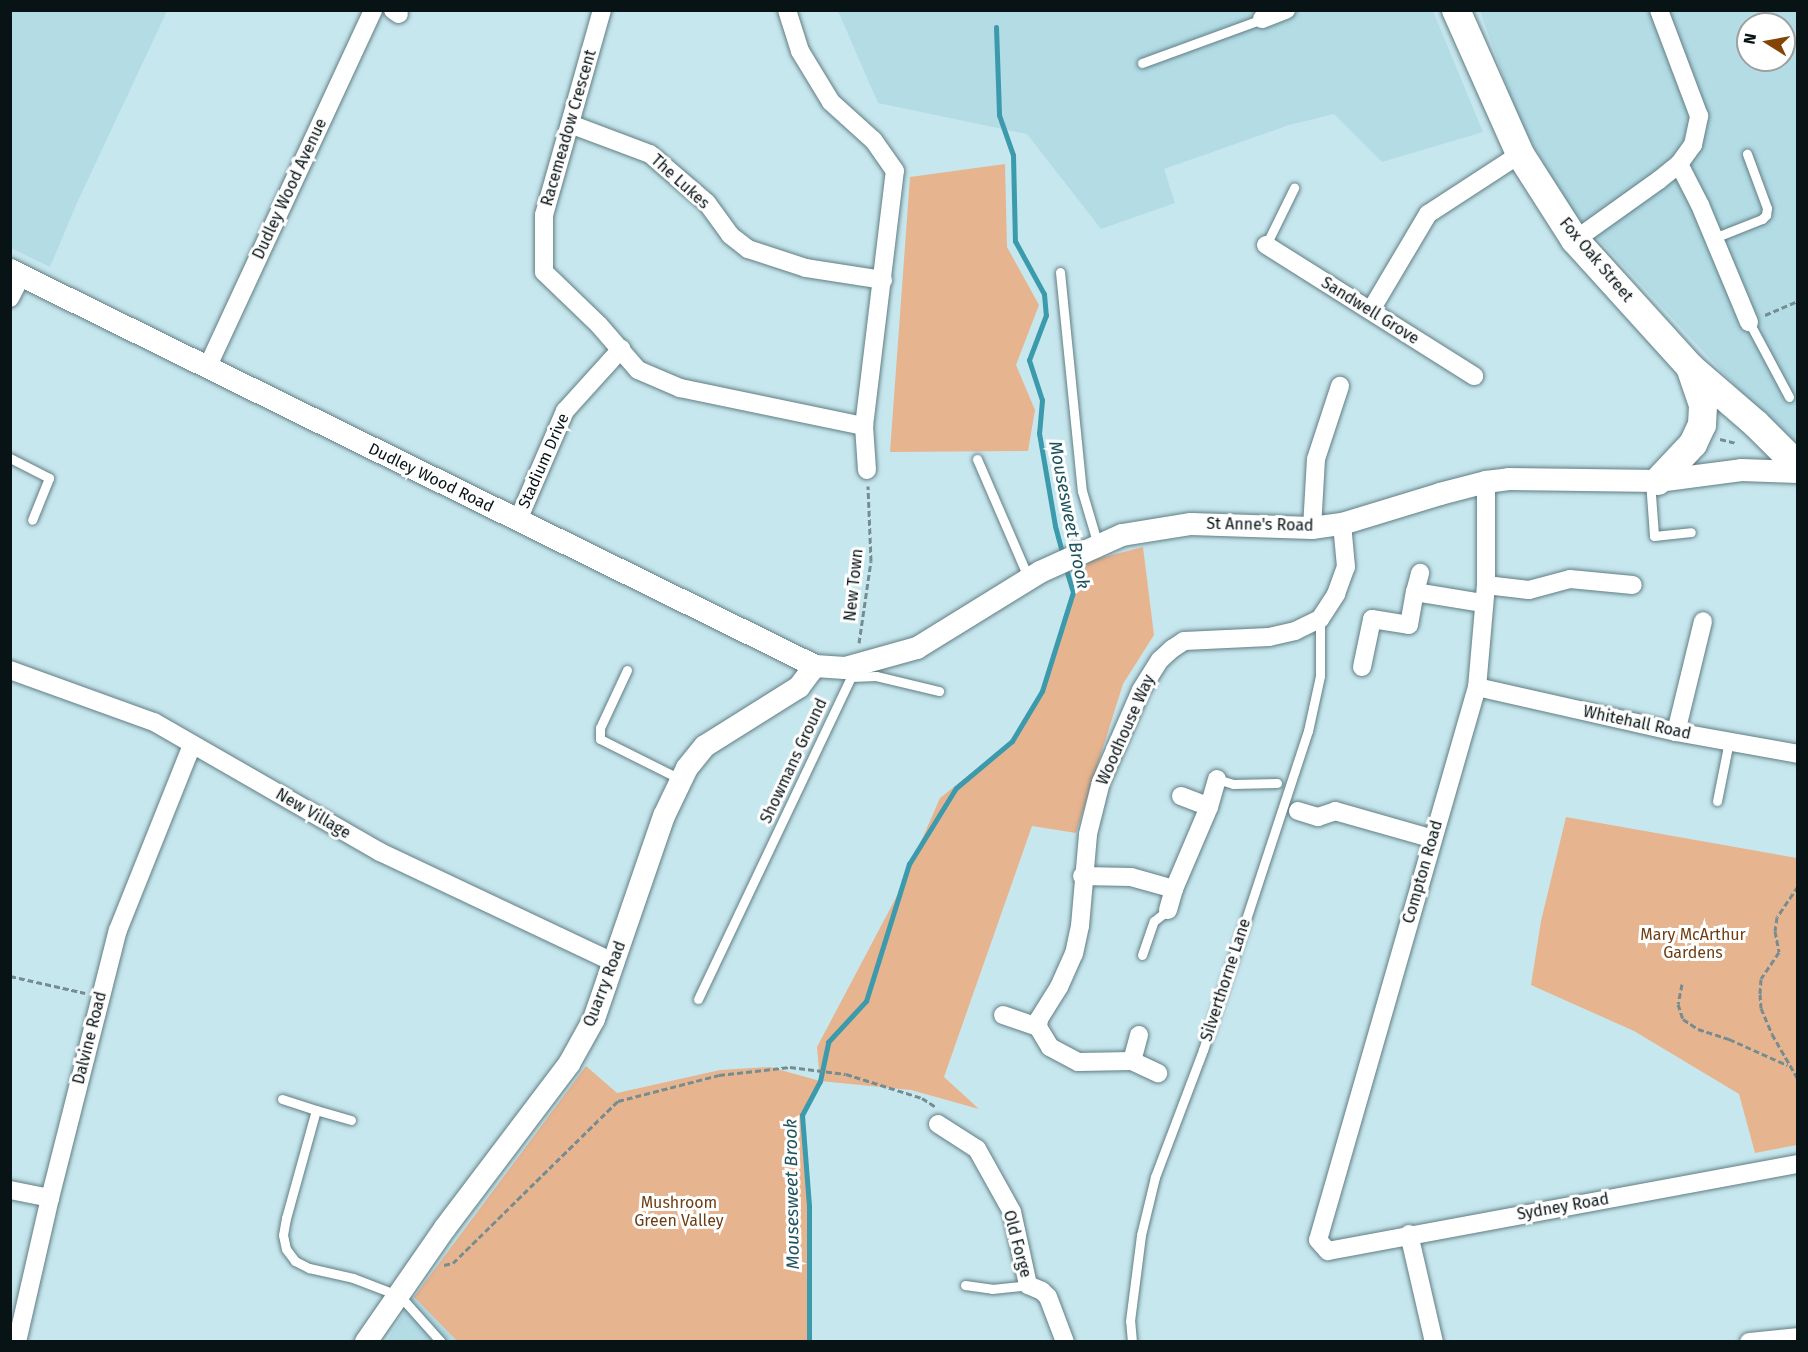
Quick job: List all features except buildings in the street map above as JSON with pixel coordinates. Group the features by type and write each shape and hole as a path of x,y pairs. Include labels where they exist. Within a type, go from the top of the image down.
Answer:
{"main road":[{"name":"Fox Oak Street","path":"1456,10 1520,154 1575,240 1690,367 1756,424 1797,466"},
{"path":"1654,481 1693,444 1702,425 1703,405 1690,367"}],"street":[{"name":"Dudley Wood Avenue","path":"207,368 372,10"},
{"name":"Racemeadow Crescent","path":"602,10 544,215 544,272 599,325 638,370 680,388 864,426"},
{"path":"787,10 800,51 831,102 873,140 895,171 864,426 867,470"},
{"path":"1262,19 1286,10"},
{"path":"1575,240 1678,164 1693,145 1699,116 1659,10"},
{"name":"The Lukes","path":"570,124 650,154 707,203 730,236 748,249 806,268 883,280"},
{"path":"1371,310 1428,214 1520,154"},
{"path":"1678,164 1714,238 1749,322"},
{"name":"Sandwell Grove","path":"1266,245 1474,376"},
{"name":"Dudley Wood Road","path":"16,273 815,666 845,668 853,672"},
{"path":"10,298 16,273"},
{"name":"Stadium Drive","path":"518,520 565,411 621,350"},
{"path":"1312,528 1316,459 1340,386"},
{"name":"St Anne's Road","path":"853,672 916,648 1035,576 1122,535 1191,524 1312,528 1342,524 1486,482 1509,480 1654,481 1741,470 1797,472"},
{"name":"Compton Road","path":"1328,1251 1318,1240 1477,687 1485,594 1486,482"},
{"path":"1320,619 1336,594 1346,567 1342,524"},
{"path":"1362,667 1372,619 1409,625 1419,573"},
{"path":"1415,592 1485,594 1529,590 1569,579 1634,585"},
{"name":"Woodhouse Way","path":"1038,1027 1074,954 1080,926 1082,876 1088,834 1101,783 1140,690 1160,660 1184,641 1269,637 1295,631 1320,619"},
{"path":"1676,732 1703,621"},
{"name":"Quarry Road","path":"366,1341 400,1296 445,1228 569,1064 594,1019 664,816 680,779 705,746 799,687 815,666"},
{"name":"New Village","path":"10,670 154,722 380,852 615,963"},
{"name":"Whitehall Road","path":"1477,687 1676,732 1797,754"},
{"name":"Dalvine Road","path":"17,1341 50,1198 118,930 192,745"},
{"path":"1168,910 1174,889 1209,807 1217,779"},
{"path":"1181,796 1209,807"},
{"path":"1298,811 1318,817 1335,810 1433,839"},
{"path":"1082,876 1131,877 1174,889"},
{"path":"1003,1014 1038,1027 1050,1047 1078,1062 1132,1061 1158,1073"},
{"path":"1132,1061 1139,1035"},
{"name":"Old Forge","path":"938,1124 977,1149 1011,1212 1028,1285 1048,1298 1065,1341"},
{"name":"Sydney Road","path":"1328,1251 1409,1234 1797,1164"},
{"path":"10,1190 50,1198"},
{"path":"1409,1234 1434,1341"},
{"path":"1749,1341 1797,1337"}],"lane":[{"path":"1142,63 1262,19"},
{"path":"1714,238 1762,219 1766,214 1767,208 1747,154"},
{"path":"1266,245 1294,188"},
{"path":"1060,272 1082,491 1094,547"},
{"path":"1749,322 1790,397"},
{"path":"10,458 49,478 32,520"},
{"path":"977,459 1035,576"},
{"path":"1654,481 1654,536 1691,532"},
{"name":"Silverthorne Lane","path":"1132,1341 1130,1321 1141,1235 1155,1177 1203,1050 1308,731 1320,676 1320,619"},
{"path":"627,669 600,728 600,739 680,779"},
{"path":"853,672 939,692"},
{"name":"Showmans Ground","path":"698,999 853,672"},
{"path":"1717,801 1729,741"},
{"path":"1217,779 1233,784 1277,783"},
{"path":"1142,955 1155,921 1168,910"},
{"path":"282,1099 351,1120"},
{"path":"316,1110 286,1218 283,1235 286,1249 295,1261 309,1268 353,1278 400,1296 441,1341"},
{"path":"965,1285 992,1289 1028,1285"}],"path":[{"path":"1749,322 1797,301"},
{"path":"1737,449 1736,443 1740,438"},
{"path":"1720,439 1736,443"},
{"name":"New Town","path":"853,672 872,561 867,470"},
{"path":"1797,886 1777,917 1774,931 1779,952 1761,979 1760,994 1761,1008 1797,1079"},
{"path":"10,976 101,996"},
{"path":"1682,984 1678,1004 1683,1019 1698,1029 1729,1039 1789,1066"},
{"path":"414,1274 453,1263 618,1101 719,1075 790,1067 834,1072"}],"shaded area":[{"path":"11,10 167,11 76,205 50,267 11,248"},
{"path":"838,11 1433,11 1483,132 1382,162 1334,114 1289,125 1164,169 1175,203 1101,229 1027,134 878,103"},
{"path":"1480,11 1797,11 1797,452 1564,202 1518,117"},
{"path":"414,1297 457,1341 386,1342"}],"green space":[{"path":"1005,164 1007,247 1039,305 1016,365 1035,410 1028,451 890,452 910,177"},
{"path":"1143,547 1154,635 1123,684 1076,833 1032,826 944,1077 979,1109 911,1090 820,1081 817,1047 899,892 940,798 1012,741 1042,691 1073,592 1089,561"},
{"name":"Mary McArthur Gardens","path":"1566,817 1797,858 1797,1145 1755,1153 1739,1094 1634,1031 1531,985 1541,921"},
{"name":"Mushroom Green Valley","path":"586,1066 617,1093 720,1070 770,1067 820,1081 803,1115 809,1206 807,1307 810,1341 457,1341 414,1297"}],"waterway":[{"name":"Mousesweet Brook","path":"996,27 999,115 1013,155 1015,241 1044,294 1046,315 1029,360 1042,400 1039,433 1055,526 1063,556"},
{"name":"Mousesweet Brook","path":"809,1342 809,1206 802,1115 820,1081 828,1042 866,1001 909,864 956,788 1012,741 1042,691 1073,592 1065,565"}]}
